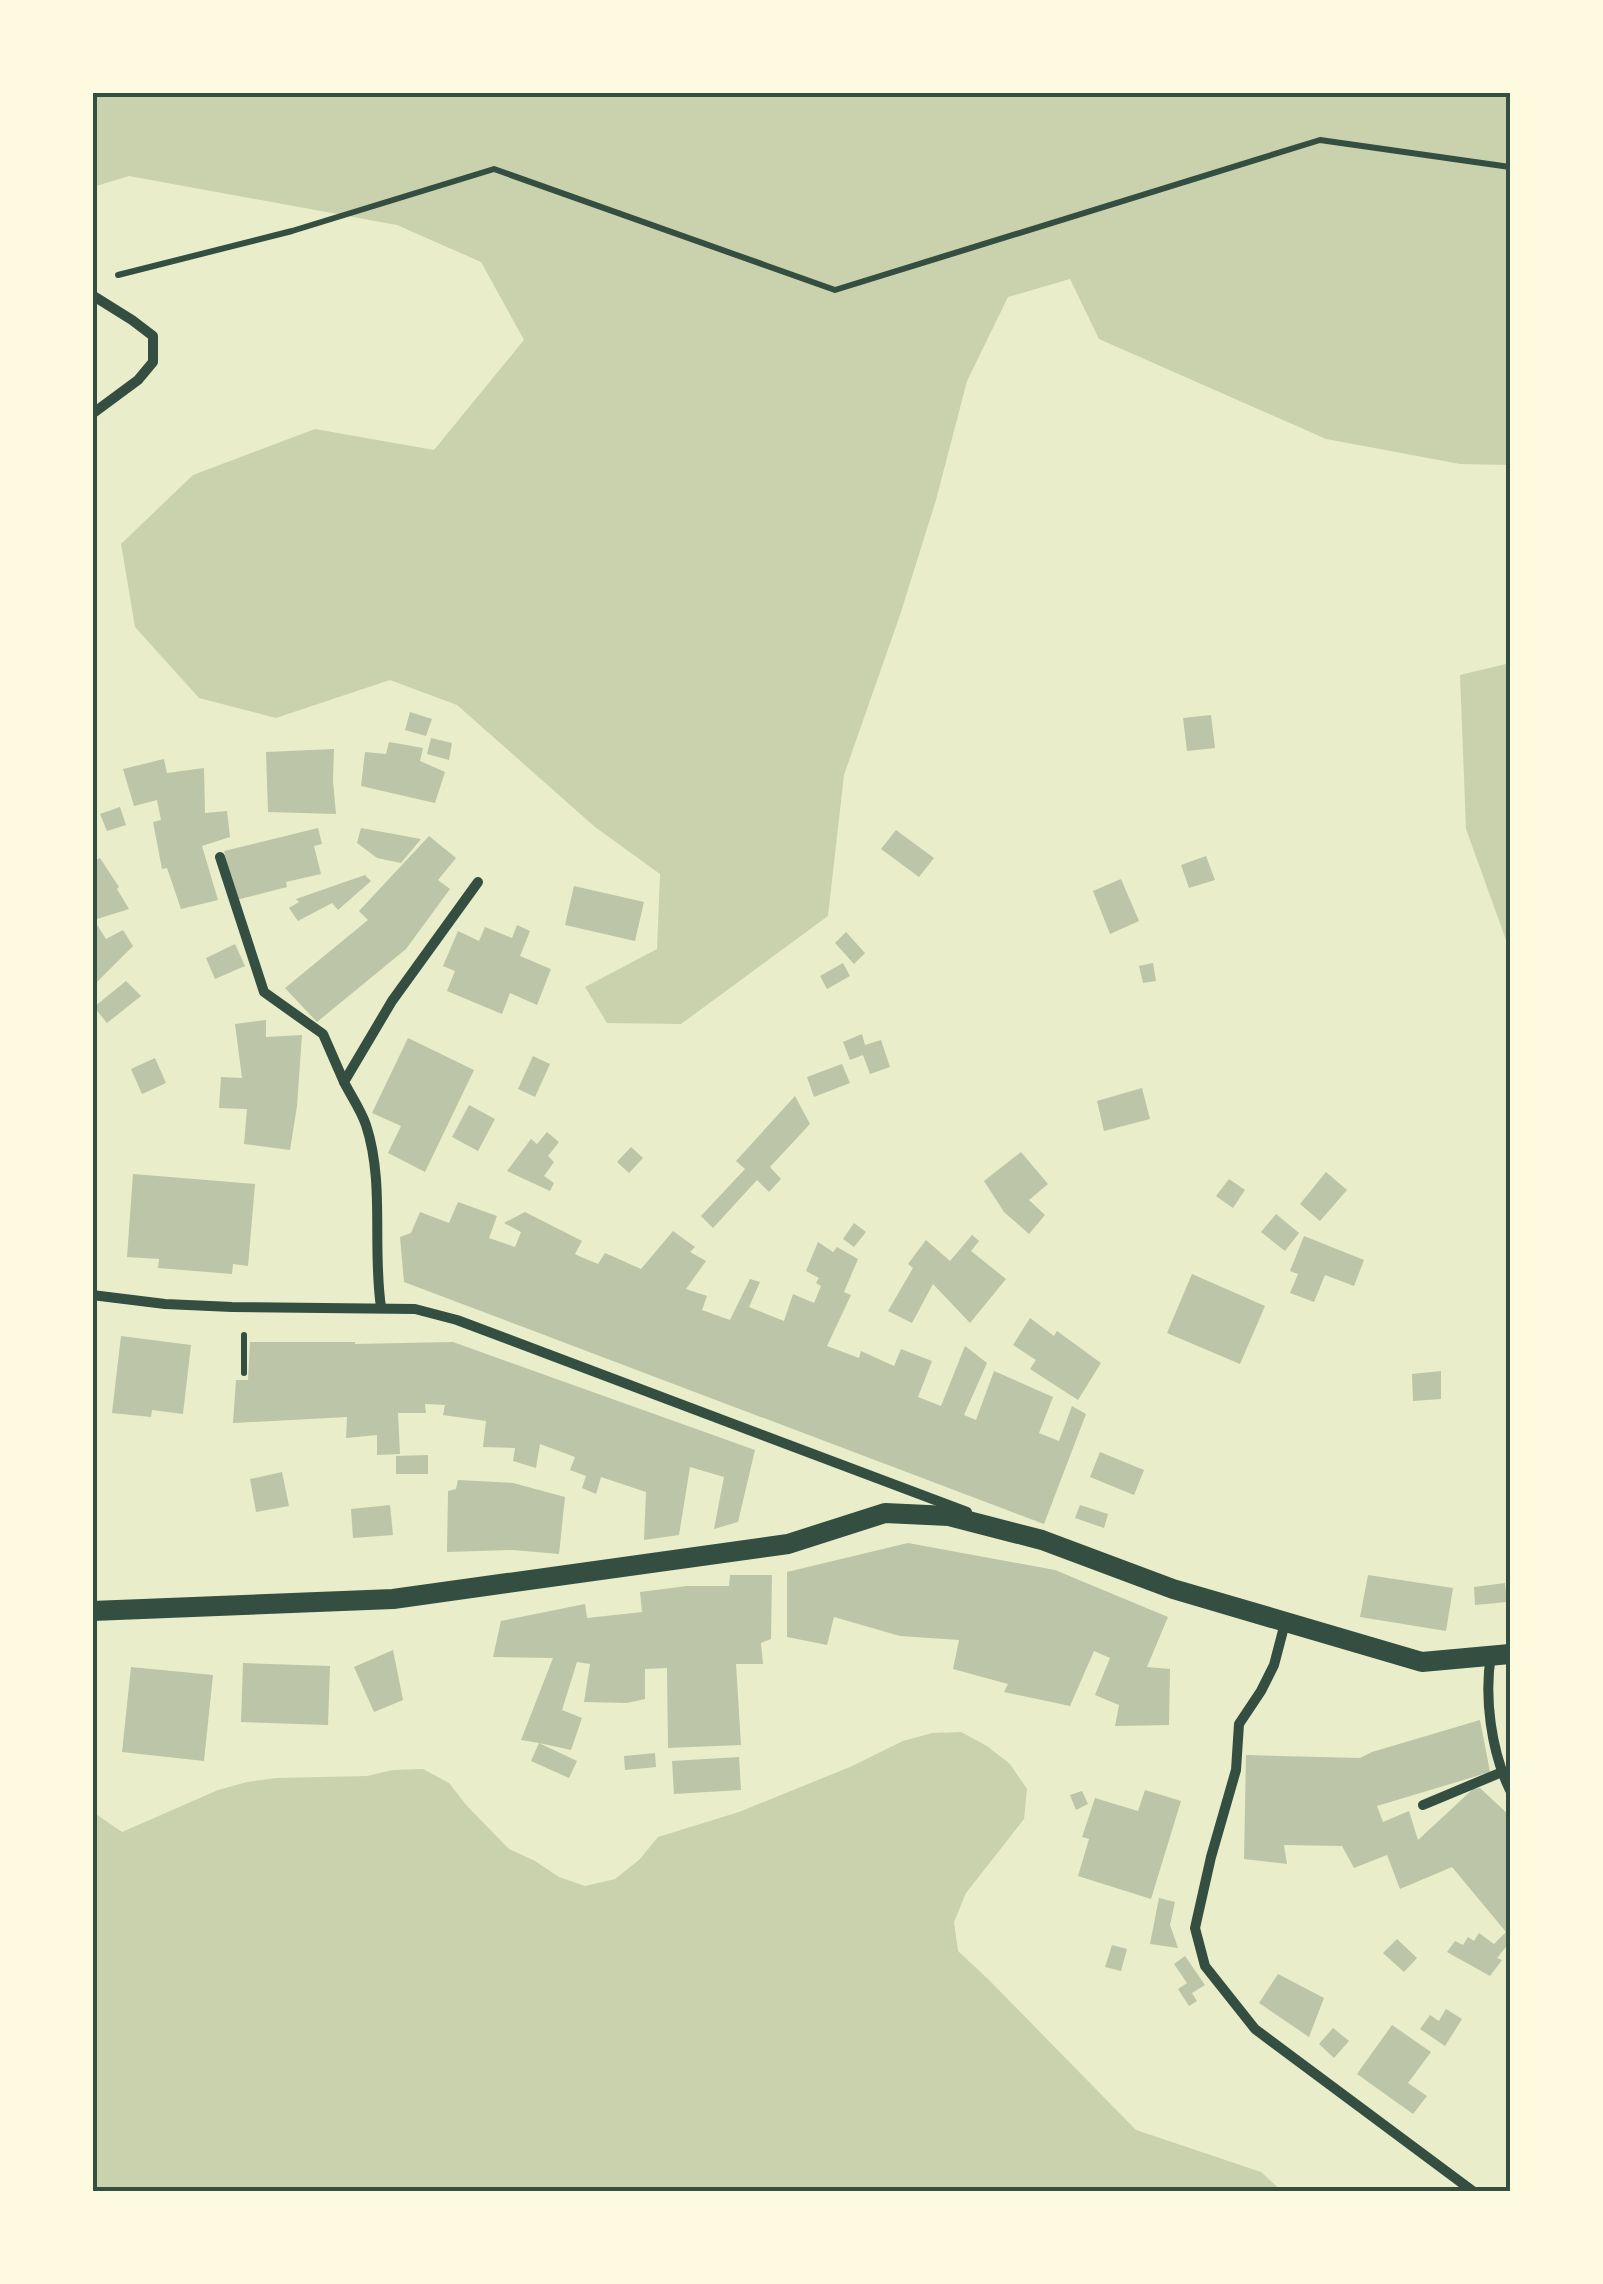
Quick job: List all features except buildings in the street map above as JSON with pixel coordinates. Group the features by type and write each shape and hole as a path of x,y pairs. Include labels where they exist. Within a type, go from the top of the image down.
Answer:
{"main road":[{"path":"92,1611 393,1599 788,1544 885,1513 949,1516 1042,1540 1173,1589 1422,1662 1501,1654"}],"street":[{"path":"92,296 153,336 153,362 138,380 92,414"},
{"path":"220,857 264,992 324,1034 366,1123 376,1172 380,1307"},
{"path":"344,1082 392,1001 478,882"},
{"path":"92,1295 232,1307 415,1309 457,1320 1042,1540"},
{"path":"1286,1621 1274,1665 1239,1724 1236,1770 1196,1928 1205,1966 1255,2029 1474,2192"},
{"path":"1501,1654 1487,1681 1490,1719 1510,1790"},
{"path":"1423,1805 1502,1772"}],"path":[{"path":"111,277 292,232 494,169 835,290 1320,140 1510,167"}],"green space":[{"path":"93,93 1510,93 1510,465 1460,464 1326,439 1099,339 1070,279 1008,297 967,381 936,500 844,775 828,916 681,1024 607,1023 585,987 657,949 660,874 595,827 457,705 390,680 276,718 199,698 135,627 121,544 193,475 315,429 434,450 524,340 481,262 397,225 129,176 93,187"},
{"path":"1510,663 1510,951 1466,829 1460,675"},
{"path":"961,1732 1010,1764 1027,1789 1024,1819 966,1893 954,1922 958,1951 1136,2130 1261,2172 1282,2191 93,2191 93,1812 122,1832 218,1790 247,1782 423,1769 449,1783 509,1849 559,1877 585,1886 615,1879 639,1860 658,1837 739,1812 903,1741 932,1733"}]}
